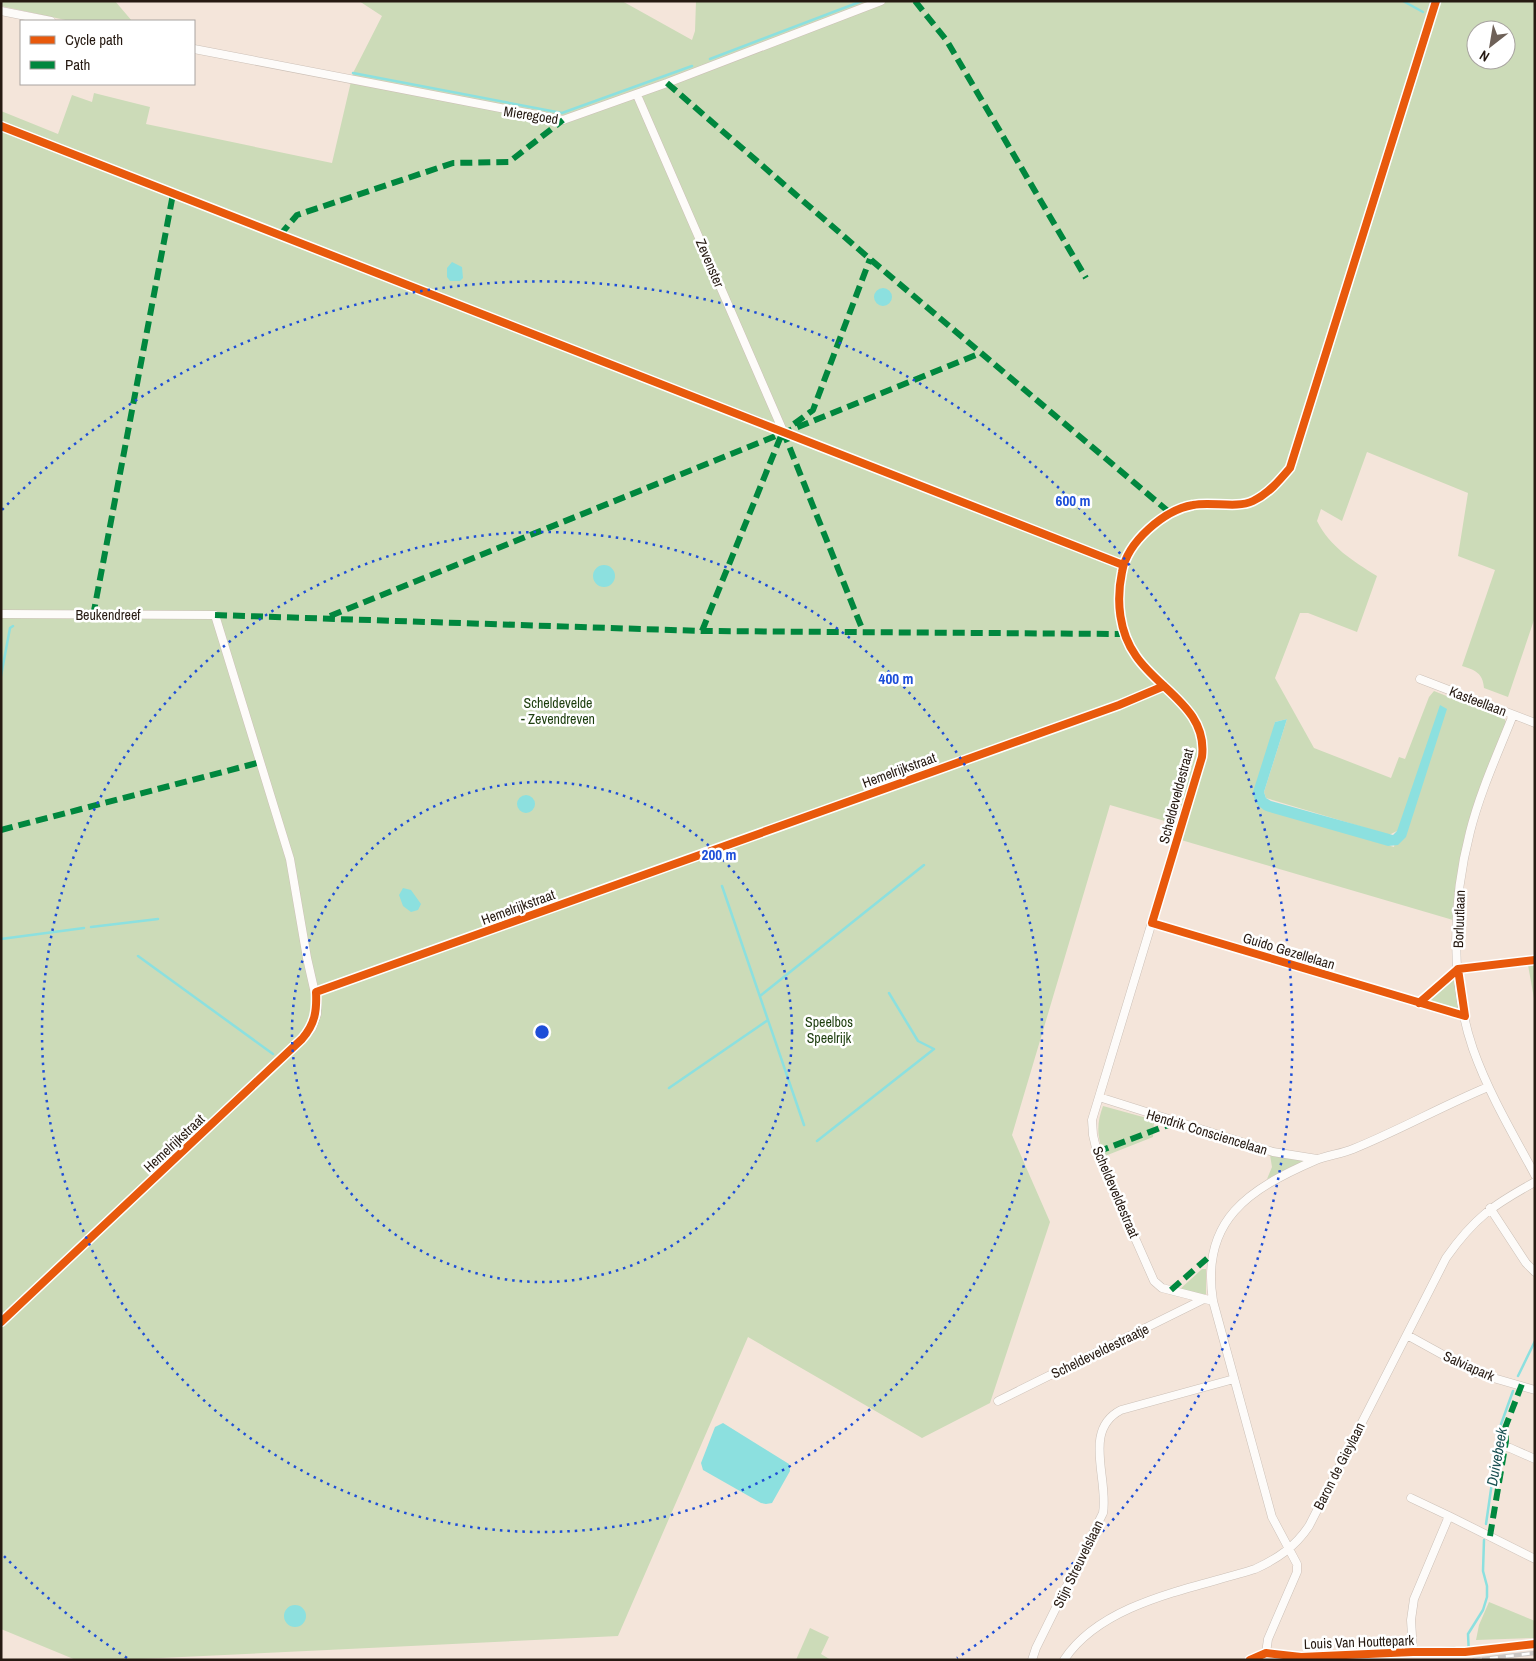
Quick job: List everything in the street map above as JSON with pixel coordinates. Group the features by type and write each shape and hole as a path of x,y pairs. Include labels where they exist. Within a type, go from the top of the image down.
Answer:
{"street":[{"name":"Mieregoed","path":"195,49 549,119 563,120 577,117 882,1"},
{"path":"1,12 45,20"},
{"name":"Zevenster","path":"637,94 783,432 739,414"},
{"name":"Beukendreef","path":"1,614 215,615"},
{"name":"Hemelrijkstraat","path":"1,1322 312,1028 316,1014 316,992 309,973 290,859 215,615"},
{"name":"Kasteellaan","path":"1420,679 1535,723"},
{"name":"Hemelrijkstraat","path":"316,992 1119,706 1164,686"},
{"name":"Scheldeveldestraat","path":"1164,686 1186,706 1193,716 1203,748 1092,1120 1093,1135 1097,1152 1154,1281 1162,1288 1202,1300 1213,1301"},
{"name":"Borluutlaan","path":"1513,715 1470,832 1458,898 1456,931 1458,969 1465,1016 1473,1048 1488,1086 1535,1175"},
{"name":"Guido Gezellelaan","path":"1152,922 1465,1016"},
{"path":"1419,1003 1458,969 1535,960"},
{"name":"Hendrik Consciencelaan","path":"1213,1301 1210,1283 1211,1255 1219,1232 1233,1210 1248,1196 1265,1185 1317,1159 1352,1150 1488,1086"},
{"name":"Hendrik Consciencelaan","path":"1099,1097 1273,1152 1317,1159"},
{"name":"Baron de Gieylaan","path":"1066,1656 1094,1627 1115,1613 1255,1569 1289,1550 1309,1526 1446,1258 1459,1239 1490,1208 1535,1182"},
{"path":"1490,1208 1526,1264 1535,1272"},
{"name":"Scheldeveldestraatje","path":"998,1401 1202,1300"},
{"path":"1213,1301 1272,1516 1297,1564 1297,1572 1268,1638 1266,1653 1250,1660"},
{"name":"Salviapark","path":"1406,1335 1476,1372 1535,1390"},
{"name":"Stijn Streuvelslaan","path":"1032,1660 1036,1648 1103,1513 1105,1495 1099,1441 1103,1426 1114,1414 1121,1410 1234,1380"},
{"path":"1501,1446 1510,1448 1535,1460"},
{"path":"1411,1498 1535,1559"},
{"name":"Louis Van Houttepark","path":"1413,1652 1411,1620 1414,1599 1449,1516"},
{"name":"Louis Van Houttepark","path":"1266,1653 1301,1657 1454,1651"}],"green space":[{"path":"1,1 115,1 131,20 65,20 1,6"},
{"name":"Scheldevelde - Zevendreven","path":"359,1 622,1 692,40 695,31 696,1 1535,1 1535,617 1508,697 1484,688 1478,673 1462,666 1495,570 1458,556 1468,493 1367,452 1342,521 1321,509 1317,521 1328,538 1351,559 1377,576 1357,632 1308,613 1300,613 1275,678 1314,748 1391,778 1399,757 1405,759 1429,697 1434,691 1454,699 1455,696 1502,714 1506,722 1465,835 1453,920 1171,837 1175,824 1110,805 1012,1135 1050,1222 990,1403 922,1438 748,1337 618,1636 119,1660 76,1660 1,1629 1,111 58,134 72,95 92,102 94,93 150,107 146,124 332,163 353,73 382,16","holes":["1287,719 1264,792 1266,798 1389,835 1397,831 1394,847 1261,808 1275,722"]},
{"path":"1535,963 1535,1004 1528,965"},
{"path":"1452,980 1456,981 1459,1009 1429,1002 1428,998"},
{"path":"1103,1106 1154,1120 1153,1137 1105,1156 1098,1131"},
{"path":"1270,1155 1303,1159 1305,1161 1267,1179 1272,1167"},
{"path":"1202,1269 1206,1269 1206,1294 1203,1296 1179,1290"},
{"path":"1489,1602 1535,1621 1535,1638 1476,1640 1479,1625"},
{"path":"810,1628 829,1637 821,1654 831,1660 796,1660"}],"water":[{"path":"452,262 462,267 463,278 460,281 450,281 447,277 447,268"},
{"path":"883,288 889,291 892,297 889,303 883,306 877,303 874,297 877,291"},
{"path":"604,565 612,568 615,576 612,584 604,587 596,584 593,576 596,568"},
{"path":"1440,705 1447,709 1406,837 1398,845 1388,846 1266,811 1255,801 1253,792 1275,722 1287,719 1264,792 1266,798 1393,835 1397,831"},
{"path":"526,795 532,798 535,804 532,810 526,813 520,810 517,804 520,798"},
{"path":"403,888 411,890 421,904 418,910 411,912 403,906 399,895"},
{"path":"723,1423 789,1464 790,1471 772,1503 761,1503 703,1470 701,1463 715,1427"},
{"path":"295,1605 303,1608 306,1616 303,1624 295,1627 287,1624 284,1616 287,1608"}],"waterway":[{"path":"710,59 862,1"},
{"path":"1403,1 1423,12"},
{"path":"353,73 562,113 692,66"},
{"path":"1,676 10,628 13,626"},
{"path":"760,996 924,865"},
{"path":"722,886 804,1125"},
{"path":"91,927 158,919"},
{"path":"1,939 84,928"},
{"path":"138,956 273,1054"},
{"path":"817,1141 934,1049 918,1041 889,993"},
{"path":"669,1088 768,1020"},
{"name":"Duivebeek","path":"1518,1376 1535,1341"},
{"name":"Duivebeek","path":"1486,1524 1500,1427 1513,1391"},
{"name":"Duivebeek","path":"1469,1655 1468,1634 1483,1610 1487,1597 1487,1586 1483,1571 1484,1540"}],"railway":[{"path":"1474,1660 1535,1653"}],"marked path":[{"path":"915,1 947,41 1086,278"},
{"path":"667,83 870,259 1169,512"},
{"path":"280,235 297,215 453,163 509,162 563,120"},
{"path":"93,616 173,194"},
{"path":"794,424 813,410 870,259"},
{"path":"330,616 981,353"},
{"path":"783,431 863,631"},
{"path":"702,631 783,431"},
{"path":"215,615 702,631 1124,634"},
{"path":"1,830 261,762"},
{"path":"1097,1152 1176,1122"},
{"path":"1171,1290 1211,1255"},
{"path":"1490,1536 1506,1441 1505,1428 1522,1384"}],"cycle path":[{"path":"1436,1 1290,468 1268,491 1253,501 1231,505 1193,505 1170,513 1159,520 1139,539 1125,561 1120,583 1119,605 1120,616 1130,647 1146,668 1190,713 1202,740 1202,757 1152,923 1465,1016 1458,969"},
{"path":"1,126 1123,565"},
{"path":"1,1322 302,1039 310,1028 314,1017 316,992 1119,705 1164,686"},
{"path":"1419,1003 1458,969 1535,960"},
{"path":"1250,1660 1266,1653 1301,1657 1413,1652 1465,1652 1535,1644"}],"park label":[{"name":"Speelbos Speelrijk","path":"829,1030"}]}
